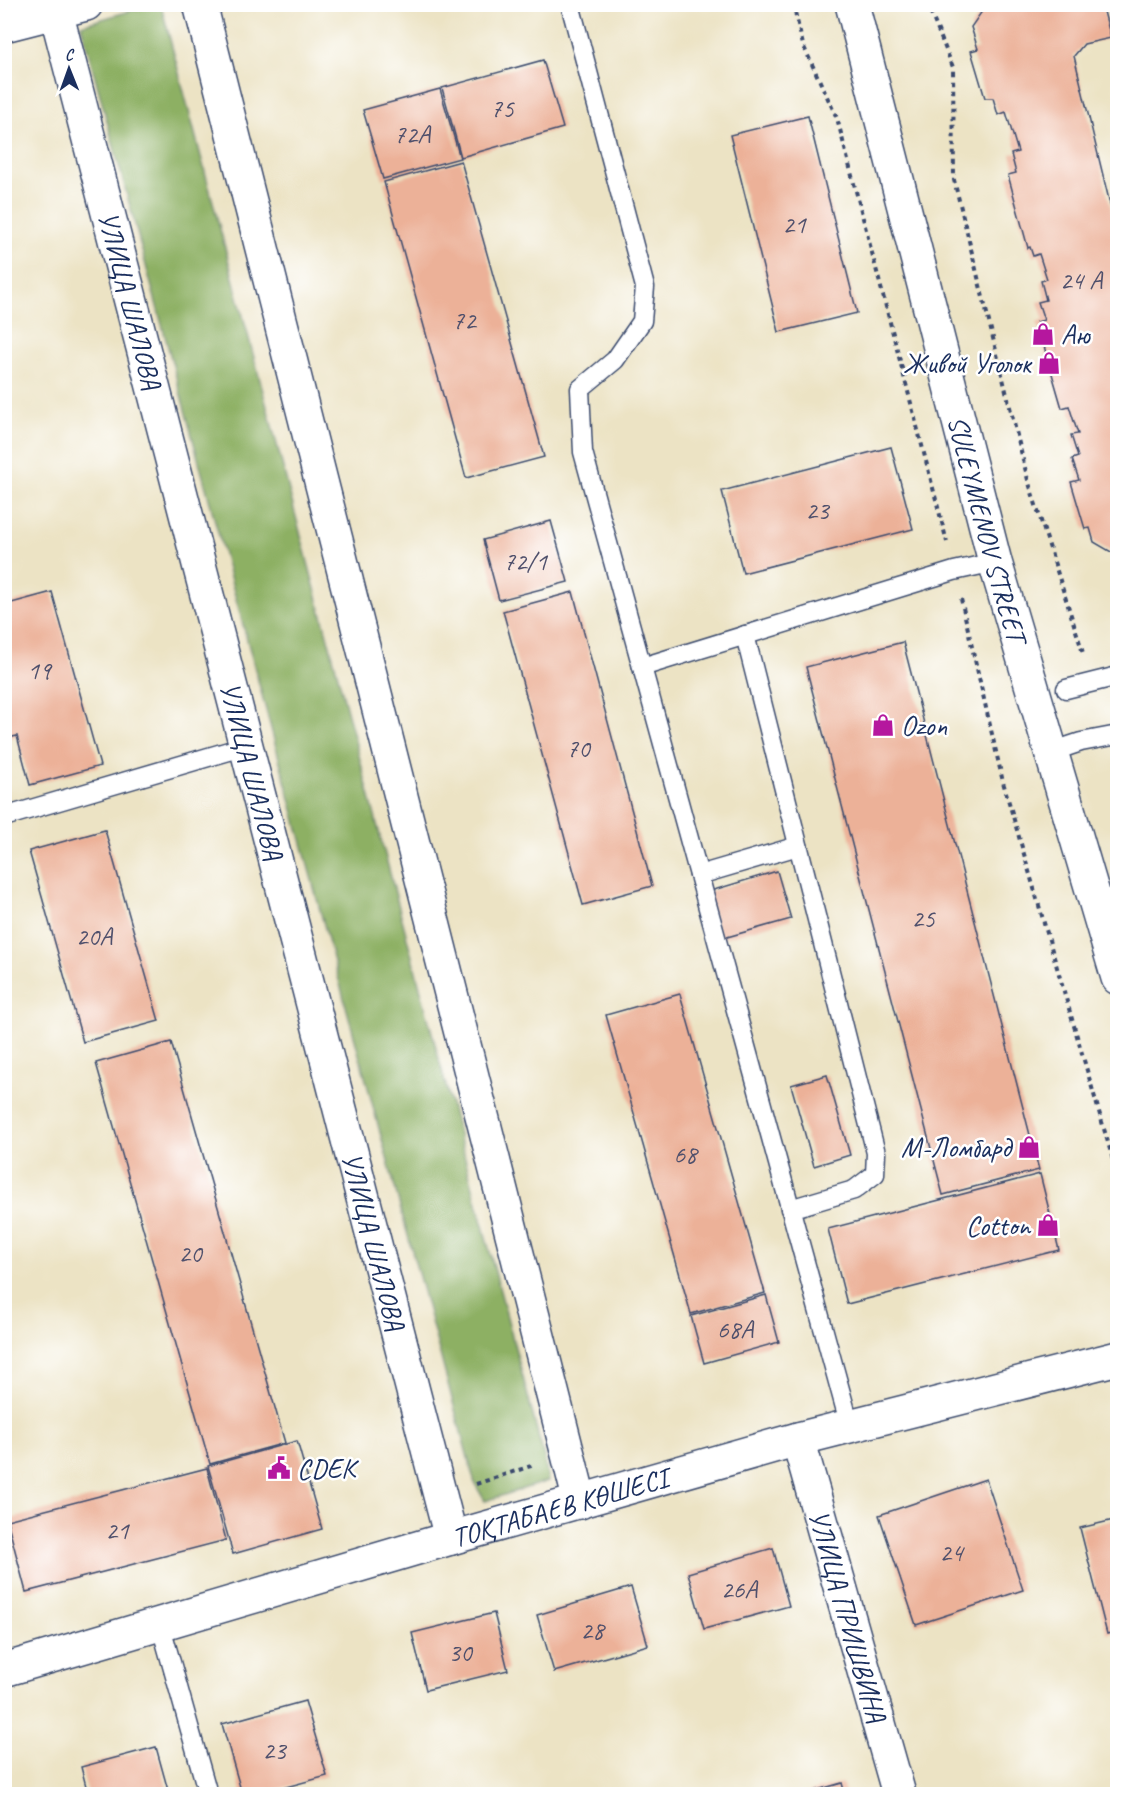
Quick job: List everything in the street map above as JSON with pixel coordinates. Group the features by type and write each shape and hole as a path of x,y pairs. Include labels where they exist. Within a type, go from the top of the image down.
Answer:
{"street":[{"path":"200,4 580,1502"},
{"name":"SULEYMENOV STREET","path":"852,4 995,562 1118,978"},
{"path":"4,25 66,7"},
{"name":"УЛИЦА ШАЛОВА","path":"66,7 246,746 451,1538"},
{"name":"ТОҚТАБАЕВ КӨШЕСІ","path":"4,1670 451,1538 798,1439 1118,1358"},
{"name":"УЛИЦА ПРИШВИНА","path":"798,1439 899,1794"}],"lane":[{"path":"570,4 645,287 642,321 615,360 580,389 583,452 850,1426"},
{"path":"642,667 954,571 995,562"},
{"path":"745,635 876,1153 875,1174 854,1190 790,1209"},
{"path":"1066,689 1118,676"},
{"path":"1051,752 1081,742 1118,735"},
{"path":"4,817 246,746"},
{"path":"699,875 798,846"},
{"path":"160,1623 208,1794"}],"path":[{"path":"927,4 953,68 954,180 1028,480 1093,682"},
{"path":"475,1485 535,1464"}],"green space":[{"path":"151,5 161,5 545,1461 548,1481 485,1501 475,1484 81,25"}],"building":[{"path":"987,4 1102,4 1111,38 1084,44 1074,56 1118,237 1118,556 1094,542 1090,528 1085,529 1071,482 1079,480 1072,459 1078,457 1071,435 1078,434 1069,406 1062,408 1037,322 1044,320 1038,302 1046,300 1041,281 1047,279 1039,254 1033,256 1030,247 1028,248 1008,175 1016,173 1011,154 1018,152 1006,112 998,115 993,98 985,98 971,51 978,49 971,27"},
{"path":"543,60 563,128 461,157 442,88"},
{"path":"440,89 460,158 383,179 363,110"},
{"path":"808,116 857,313 779,332 730,135"},
{"path":"461,161 544,457 466,478 384,182"},
{"path":"891,447 913,529 743,573 722,491"},
{"path":"551,521 568,582 499,600 483,540"},
{"path":"52,592 100,766 30,785 17,736 4,739 4,605"},
{"path":"573,592 652,886 583,905 503,611"},
{"path":"903,642 1039,1170 943,1195 806,667"},
{"path":"105,830 159,1021 83,1042 29,851"},
{"path":"777,871 791,919 720,939 707,892"},
{"path":"680,994 765,1293 691,1314 606,1015"},
{"path":"171,1042 285,1443 210,1464 96,1063"},
{"path":"827,1075 850,1155 814,1166 791,1085"},
{"path":"1040,1174 1059,1250 847,1304 828,1229"},
{"path":"766,1295 779,1342 704,1363 691,1316"},
{"path":"297,1441 322,1529 233,1554 208,1466"},
{"path":"207,1468 226,1540 26,1592 7,1520"},
{"path":"986,1479 1023,1590 916,1625 879,1515"},
{"path":"1118,1519 1118,1631 1107,1634 1080,1528"},
{"path":"773,1548 789,1606 704,1629 688,1573"},
{"path":"631,1587 648,1645 554,1672 537,1615"},
{"path":"494,1613 508,1670 426,1690 412,1633"},
{"path":"305,1701 327,1776 260,1794 242,1794 222,1724"},
{"path":"156,1747 169,1794 88,1794 81,1767"},
{"path":"842,1783 845,1794 803,1794"}],"place":[{"name":"Аю","path":"1043,334"},
{"name":"Живой Уголок","path":"1049,363"},
{"name":"Ozon","path":"883,725"},
{"name":"М-Ломбард","path":"1029,1147"},
{"name":"Cotton","path":"1048,1225"},
{"name":"CDEK","path":"279,1468"}]}
